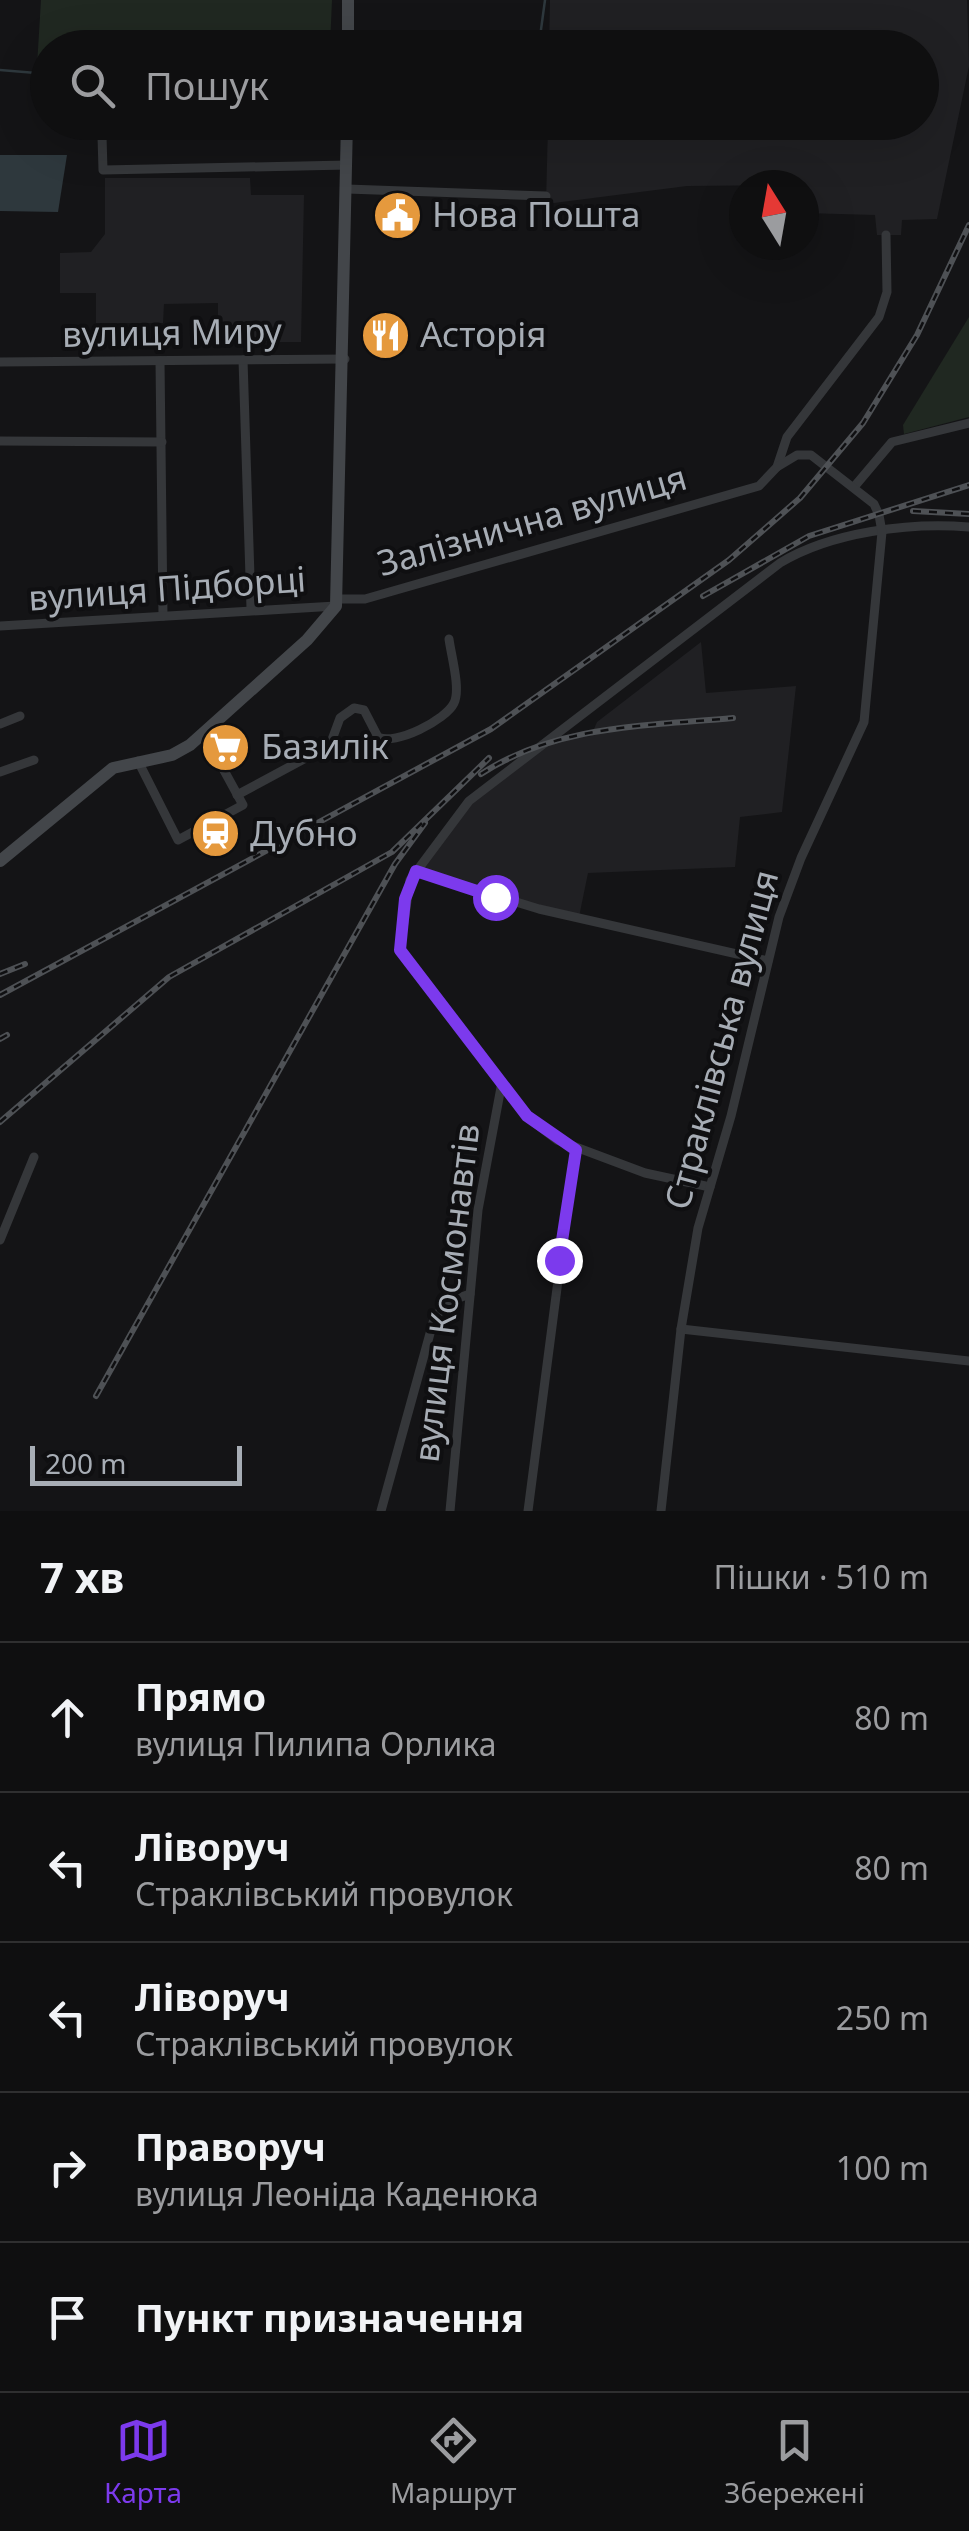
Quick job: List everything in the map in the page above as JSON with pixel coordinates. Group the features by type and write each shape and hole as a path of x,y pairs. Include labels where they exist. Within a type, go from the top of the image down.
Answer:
{"main road":[{"path":"348,0 348,30"},
{"path":"338,602 347,140"},
{"name":"Залізнична вулиця","path":"0,861 98,778 119,765 176,753 204,734 322,625 338,602"}],"street":[{"path":"102,140 102,170 347,164"},
{"path":"346,189 546,196"},
{"path":"777,468 788,437 883,308 888,283 886,236"},
{"name":"вулиця Миру","path":"0,362 345,359"},
{"path":"243,360 251,608"},
{"path":"160,361 164,616"},
{"path":"854,486 892,442 969,423"},
{"path":"0,441 162,442"},
{"path":"777,468 797,455 808,454 854,486 878,510 882,532"},
{"name":"Залізнична вулиця","path":"338,602 365,599 741,493 759,486 777,468"},
{"path":"710,1187 645,1174 576,1150 527,1116 400,950 405,899 416,871 468,801 764,574 812,546 882,532 969,527"},
{"name":"Страклівська вулиця","path":"661,1511 680,1329 698,1228 768,961 801,858 864,722 882,532"},
{"name":"вулиця Підборці","path":"0,626 338,602"},
{"path":"238,795 330,745 340,718 354,708 364,710 378,736 391,741 408,736 450,708 456,696 449,639"},
{"path":"0,724 20,716"},
{"path":"138,761 178,840 243,805 204,734"},
{"path":"0,772 34,760"},
{"path":"416,871 539,909 768,961"},
{"name":"вулиця Космонавтів","path":"450,1511 485,1158 502,1082"},
{"path":"528,1511 576,1150"},
{"path":"0,1240 34,1157"},
{"path":"380,1511 434,1319 448,1302 470,1294"},
{"path":"680,1329 969,1361"}],"shaded area":[{"path":"41,0 332,0 331,30 39,30"},
{"path":"550,0 967,0 969,66 937,219 902,220 901,235 877,235 875,215 819,213 819,170 729,170 729,186 687,186 546,204 548,140 939,140 939,30 549,30"},
{"path":"0,155 67,155 58,212 0,211"},
{"path":"105,178 250,178 251,195 304,195 301,342 218,342 218,303 164,304 163,323 96,323 96,293 60,293 60,253 91,252 105,234"},
{"path":"969,317 969,417 904,434 903,425"},
{"path":"701,642 706,693 796,686 782,812 740,817 735,867 588,873 579,917 416,871 469,801 546,741 591,736 597,722"}],"waterway":[{"path":"541,30 545,0"},
{"path":"0,70 30,72"}],"railway":[{"path":"0,995 491,729 729,560 800,498 863,423 917,335 969,225"},
{"path":"703,596 809,536 969,485"},
{"path":"913,511 969,514"},
{"path":"481,774 510,758 571,737 635,726 733,718"},
{"path":"0,1122 169,977 392,852 489,758"},
{"path":"96,1396 395,864 425,823"},
{"path":"0,974 25,964"},
{"path":"0,1039 7,1035"}],"place":[{"name":"Нова Пошта","path":"397,215"},
{"name":"Асторія","path":"385,335"},
{"name":"Базилік","path":"226,747"},
{"name":"Дубно","path":"215,834"}],"route":[{"path":"495,897 416,871 405,899 400,950 527,1116 576,1150 559,1260"}]}
